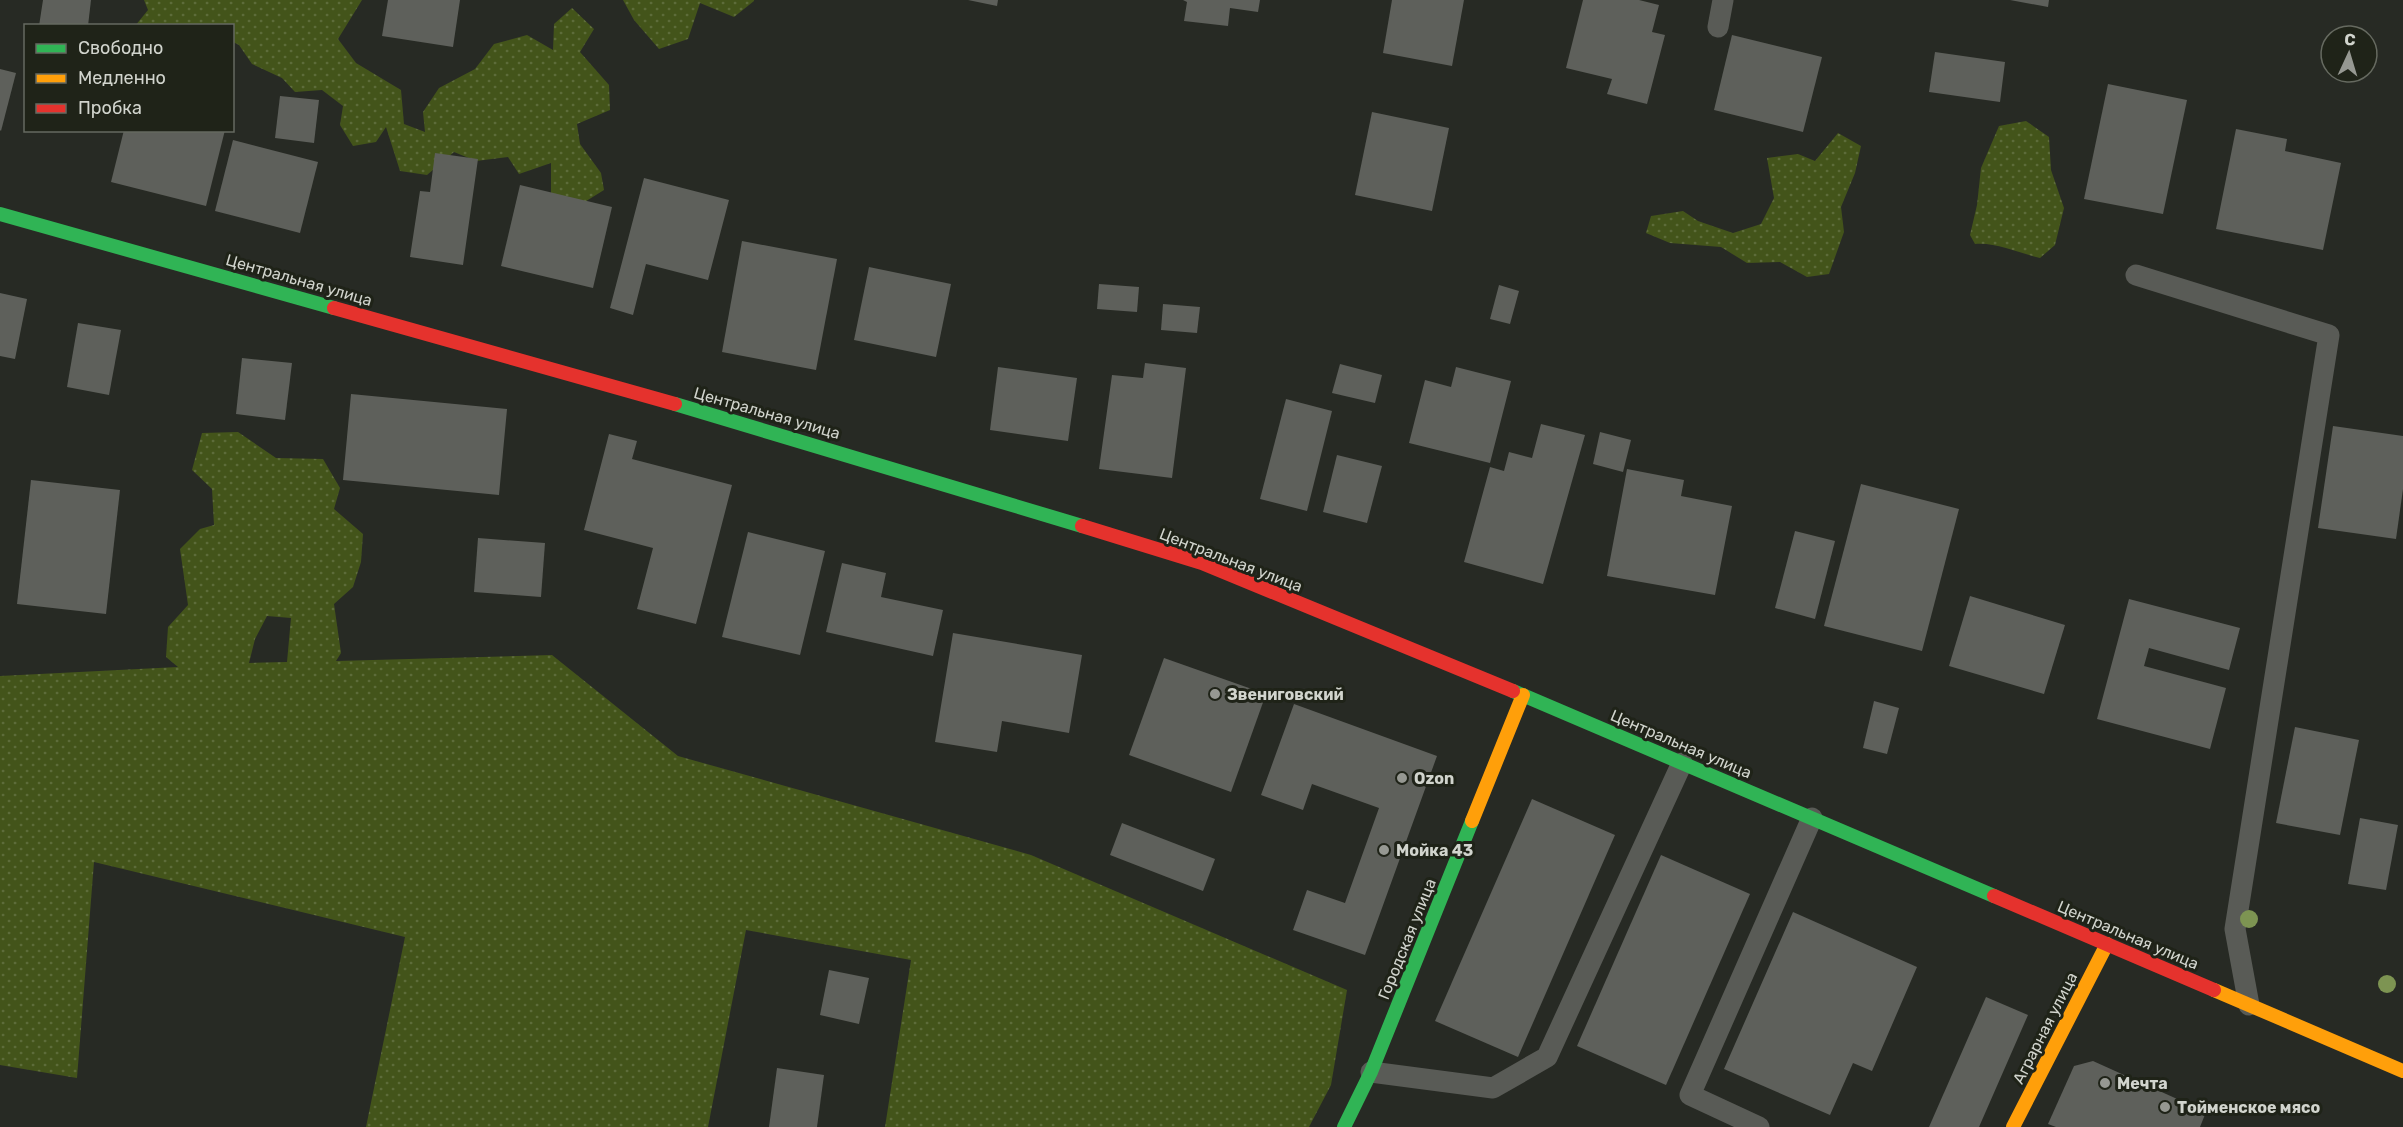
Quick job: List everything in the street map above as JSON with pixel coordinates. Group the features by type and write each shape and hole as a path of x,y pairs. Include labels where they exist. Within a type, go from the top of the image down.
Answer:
{"street":[{"name":"Центральная улица","path":"0,214 776,432 1202,563 1523,695 2403,1071"},
{"name":"Городская улица","path":"1344,1127 1371,1072 1523,695"},
{"name":"Аграрная улица","path":"2013,1127 2107,944"}],"lane":[{"path":"1718,27 1723,0"},
{"path":"2136,274 2329,335 2235,929 2249,1005"},
{"path":"1371,1072 1493,1088 1547,1057 1682,763"},
{"path":"1759,1127 1690,1095 1812,818"}],"green space":[{"path":"144,0 362,0 338,39 356,63 401,90 404,124 425,132 423,112 439,88 475,69 494,44 527,35 553,50 554,24 572,8 594,29 580,52 609,85 610,110 577,124 580,144 601,173 604,190 575,208 551,194 551,163 519,174 508,157 476,161 454,152 427,175 400,171 386,127 376,142 353,146 340,125 343,106 322,90 295,92 282,78 252,64 239,45 234,42 234,24 137,24 148,10"},
{"path":"623,0 754,1 734,17 700,3 688,39 659,49 634,20"},
{"path":"2026,121 2049,137 2051,170 2064,208 2055,245 2040,258 1999,246 1975,244 1970,235 1977,205 1981,168 1999,126"},
{"path":"1838,133 1861,146 1855,173 1841,207 1844,232 1829,274 1807,277 1780,262 1747,263 1721,247 1670,243 1646,233 1651,216 1683,211 1698,221 1733,233 1761,224 1774,198 1767,158 1798,154 1815,161"},
{"path":"238,432 276,458 323,459 340,488 334,509 363,534 361,562 353,587 334,604 341,653 336,661 552,655 678,756 1031,855 1347,990 1331,1085 1309,1127 885,1127 911,960 746,930 708,1127 366,1127 405,937 94,862 77,1078 0,1065 0,676 178,667 166,657 168,627 188,605 180,549 200,529 214,525 212,489 192,470 202,433","holes":["267,616 291,618 287,662 249,663 255,639"]}],"building":[{"path":"43,0 91,0 88,24 39,24"},
{"path":"388,0 460,0 453,47 382,36"},
{"path":"968,0 998,0 997,6"},
{"path":"1183,0 1260,0 1258,12 1230,8 1228,26 1184,21 1187,2"},
{"path":"1392,0 1464,0 1452,66 1383,53"},
{"path":"1583,0 1639,0 1659,5 1652,32 1665,35 1647,104 1607,94 1612,79 1566,68"},
{"path":"2010,0 2049,0 2048,7"},
{"path":"1732,35 1822,57 1803,132 1714,110"},
{"path":"1935,52 2005,62 2000,102 1929,92"},
{"path":"0,69 16,73 1,131 0,130"},
{"path":"2108,84 2187,100 2163,214 2084,199"},
{"path":"280,96 319,100 314,143 275,138"},
{"path":"1372,112 1449,128 1432,211 1355,195"},
{"path":"2236,129 2287,139 2285,151 2341,163 2323,250 2216,229"},
{"path":"124,132 224,132 206,206 111,182"},
{"path":"233,140 318,162 300,233 215,211"},
{"path":"435,153 478,159 463,265 410,257 420,191 430,192"},
{"path":"644,178 729,200 708,280 646,264 633,315 610,308"},
{"path":"520,185 612,207 593,288 501,266"},
{"path":"742,241 837,259 816,370 722,352"},
{"path":"869,267 951,284 936,357 854,340"},
{"path":"1099,284 1139,287 1137,312 1097,309"},
{"path":"1499,285 1519,291 1510,324 1490,319"},
{"path":"0,293 27,299 15,359 0,356"},
{"path":"1163,304 1200,307 1197,333 1161,330"},
{"path":"78,323 121,330 109,395 67,387"},
{"path":"242,358 292,363 285,420 236,414"},
{"path":"1145,363 1186,368 1172,478 1099,469 1112,375 1143,378"},
{"path":"1340,364 1382,375 1375,403 1332,393"},
{"path":"998,367 1077,378 1068,441 990,430"},
{"path":"1456,367 1511,381 1490,463 1409,443 1425,380 1451,387"},
{"path":"351,394 507,409 499,495 343,480"},
{"path":"1286,399 1332,411 1307,511 1260,499"},
{"path":"1541,424 1585,435 1543,584 1464,562 1490,467 1504,471 1509,452 1532,458"},
{"path":"2333,426 2403,436 2403,489 2396,539 2318,528"},
{"path":"1600,432 1631,440 1623,472 1593,464"},
{"path":"609,434 637,441 632,459 732,485 696,624 637,609 653,548 584,530"},
{"path":"1337,455 1382,466 1367,523 1323,512"},
{"path":"1627,469 1684,480 1681,496 1732,506 1715,595 1607,576"},
{"path":"31,480 120,490 106,614 17,604"},
{"path":"1861,484 1959,509 1922,651 1824,626"},
{"path":"1795,531 1835,541 1815,619 1775,608"},
{"path":"748,532 825,551 800,655 722,637"},
{"path":"478,538 545,543 541,597 474,592"},
{"path":"842,563 886,573 881,597 943,610 933,656 826,632"},
{"path":"1970,596 2065,625 2044,694 1949,666"},
{"path":"2129,599 2240,628 2229,670 2149,648 2144,666 2226,688 2210,749 2097,719"},
{"path":"953,633 1082,655 1069,733 1002,721 997,752 935,742"},
{"path":"1164,658 1266,694 1231,792 1129,755"},
{"path":"1874,701 1899,708 1887,754 1863,748"},
{"name":"Мойка 43","path":"1294,704 1437,756 1365,955 1293,930 1307,890 1345,903 1379,808 1312,784 1303,810 1261,795"},
{"path":"2295,727 2359,740 2340,835 2276,823"},
{"path":"1532,799 1615,835 1518,1057 1435,1021"},
{"path":"2360,818 2398,825 2386,890 2348,884"},
{"path":"1122,823 1215,859 1203,891 1110,855"},
{"path":"1661,855 1750,894 1666,1085 1577,1046"},
{"path":"1793,912 1917,967 1872,1071 1853,1063 1830,1115 1724,1069"},
{"path":"829,970 869,978 859,1024 820,1015"},
{"path":"1986,997 2028,1015 1979,1127 1929,1127"},
{"name":"Мечта","path":"2093,1061 2206,1112 2200,1127 2056,1127 2048,1124 2074,1066"},
{"path":"777,1068 824,1075 817,1127 769,1127"}],"traffic: fast":[{"path":"0,214 334,308"},
{"path":"675,404 1082,526"},
{"path":"1513,691 1994,896"},
{"path":"1344,1127 1371,1072 1472,821"}],"traffic: slow":[{"path":"1472,821 1523,695"},
{"path":"2013,1127 2107,944"},
{"path":"2214,990 2403,1071"}],"traffic: jam":[{"path":"334,308 675,404"},
{"path":"1082,526 1202,563 1513,691"},
{"path":"1994,896 2214,990"}],"place":[{"name":"Звениговский","path":"1215,694"},
{"name":"Ozon","path":"1402,778"},
{"name":"Мойка 43","path":"1384,850"},
{"name":"Мечта","path":"2105,1083"},
{"name":"Тойменское мясо","path":"2165,1107"}]}
